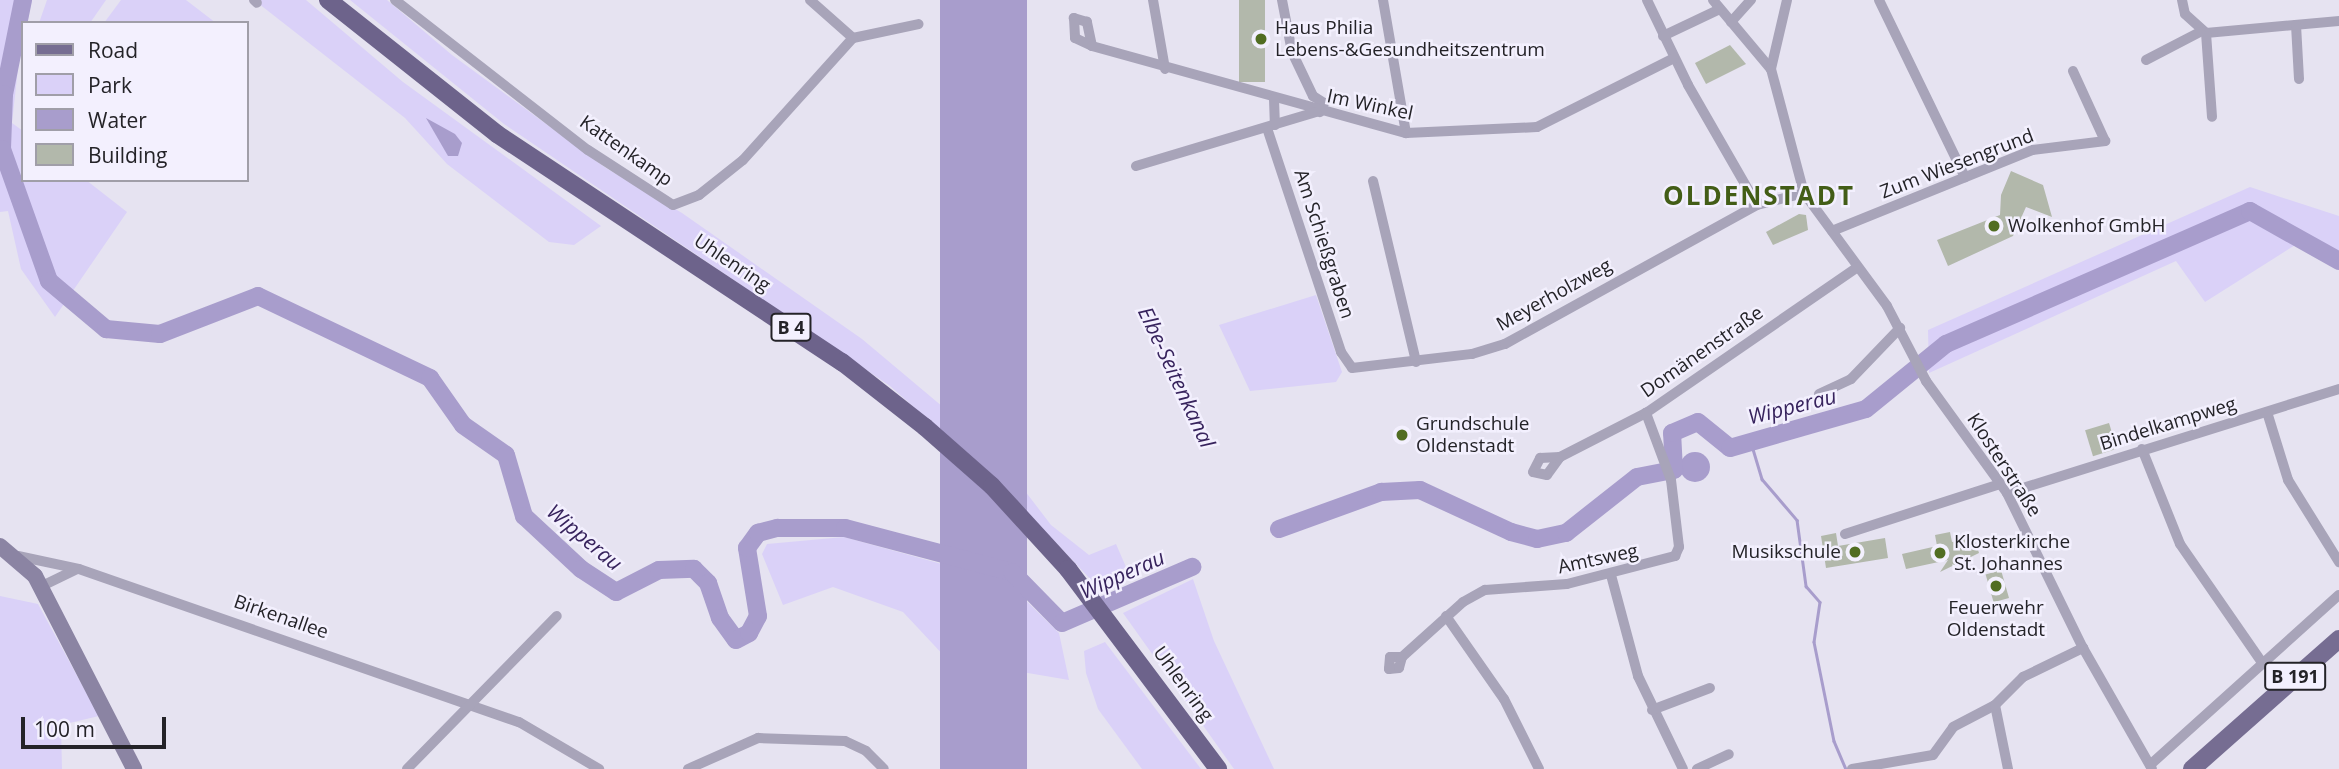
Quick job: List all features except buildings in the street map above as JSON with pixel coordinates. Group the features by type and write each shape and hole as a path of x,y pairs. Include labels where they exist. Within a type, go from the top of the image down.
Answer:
{"highway":[{"name":"Uhlenring","path":"328,0 497,134 842,362 992,486 1114,624 1218,769"}],"main road":[{"name":"Birkenallee","path":"0,546 18,556"},
{"path":"18,556 42,586 134,769"},
{"name":"B 191","path":"2192,769 2339,639"}],"street":[{"name":"Kattenkamp","path":"395,0 588,150 673,205 699,195 743,160 853,38"},
{"path":"810,0 853,38 919,24"},
{"path":"1153,0 1165,69"},
{"path":"1136,166 1318,112 1324,103 1313,96 1292,52 1282,0"},
{"path":"1383,0 1406,133"},
{"path":"1647,0 1674,58 1757,205"},
{"path":"1731,22 1751,0"},
{"path":"1771,69 1787,0"},
{"path":"1879,0 1965,177"},
{"path":"2182,0 2203,32 2212,117"},
{"path":"1663,36 1716,4 1771,69 1804,193"},
{"path":"2146,60 2203,32 2339,21"},
{"path":"2296,25 2299,79"},
{"name":"Im Winkel","path":"1092,46 1318,112 1406,133 1537,128 1674,58"},
{"name":"Zum Wiesengrund","path":"1832,231 2032,150 2105,141 2074,71"},
{"name":"Am Schießgraben","path":"1274,99 1271,126 1341,352 1352,368"},
{"path":"1373,181 1416,362"},
{"name":"Meyerholzweg","path":"1352,368 1416,362 1505,344 1757,205 1804,193"},
{"name":"Klosterstraße","path":"1804,193 1900,328 1926,381 2003,489 2084,648 2151,767"},
{"name":"Domänenstraße","path":"1560,457 1646,413 1858,267"},
{"path":"1819,394 1851,379 1900,328"},
{"name":"Bindelkampweg","path":"1845,534 2339,389"},
{"path":"2267,412 2293,489 2339,562"},
{"name":"Amtsweg","path":"1402,657 1446,616 1485,590 1550,586 1611,575 1675,556 1679,547 1671,480 1646,413"},
{"path":"2142,449 2180,544 2263,664"},
{"name":"Birkenallee","path":"18,556 79,569 468,705 549,736 599,769"},
{"path":"42,586 79,569"},
{"path":"1611,575 1652,710 1683,769"},
{"path":"2151,767 2339,595"},
{"path":"407,769 557,616"},
{"path":"1446,616 1504,699 1539,769"},
{"path":"1853,769 1933,755 1953,727 1995,705 2023,677 2084,648"},
{"path":"1652,710 1710,688"},
{"path":"1995,705 2008,769"},
{"path":"688,769 758,738 845,741 866,751 884,769"},
{"path":"1697,769 1729,754"}],"green space":[{"path":"0,0 32,0 27,21 21,21 12,123 21,130 21,182 89,182 127,212 55,317 21,269 8,211 0,212"},
{"path":"47,0 106,0 91,21 40,21"},
{"path":"121,0 186,0 213,21 105,21"},
{"path":"254,0 306,0 403,82 601,226 574,245 549,242 447,164 405,118"},
{"path":"350,0 387,0 452,55 606,168 682,213 862,339 993,449 1051,525 1089,555 1116,544 1126,567 1096,585 998,482 890,386 504,124"},
{"path":"2250,187 2339,216 2339,270 2300,242 2205,302 2176,261 1929,373 1928,330"},
{"path":"1316,295 1342,372 1336,382 1250,391 1219,325"},
{"path":"844,537 1007,582 1059,633 1069,680 947,659 903,612 833,587 783,605 762,554 767,544"},
{"path":"1193,579 1214,641 1274,769 1234,769 1123,613"},
{"path":"0,596 38,604 99,716 61,725 62,769 0,769"},
{"path":"1105,642 1201,769 1142,769 1098,709 1086,673 1084,651"}],"water":[{"path":"940,0 1027,0 1027,769 940,769"},
{"path":"426,118 455,134 462,143 458,156 448,156"},
{"path":"1695,452 1706,456 1710,467 1706,478 1695,482 1684,478 1680,467 1684,456"}],"waterway":[{"name":"Wipperau","path":"23,0 4,94 2,149 49,281 106,329 160,334 258,296 430,378 463,425 506,455 524,516 581,569 616,592 659,570 694,569 708,583 720,618 736,640 749,633 758,616 747,548 758,533 777,528 845,528 1012,572 1062,623 1192,567"},
{"name":"Wipperau","path":"1279,529 1381,492 1420,490 1511,532 1537,539 1566,533 1637,477 1674,470 1672,433 1698,422 1730,448 1866,409 1946,344 2250,211 2339,261"},
{"path":"1750,439 1762,479 1797,520 1806,586 1820,602 1814,642 1834,741 1846,769"}],"place":[{"name":"Haus Philia Lebens-&Gesundheitszentrum","path":"1261,39"},
{"name":"Wolkenhof GmbH","path":"1994,226"},
{"name":"Grundschule Oldenstadt","path":"1402,435"},
{"name":"Musikschule","path":"1855,552"},
{"name":"Klosterkirche St. Johannes","path":"1940,553"},
{"name":"Feuerwehr Oldenstadt","path":"1996,586"}],"district":[{"name":"OLDENSTADT","path":"1759,196"}],"water label":[{"name":"Elbe-Seitenkanal","path":"1177,377"}]}
